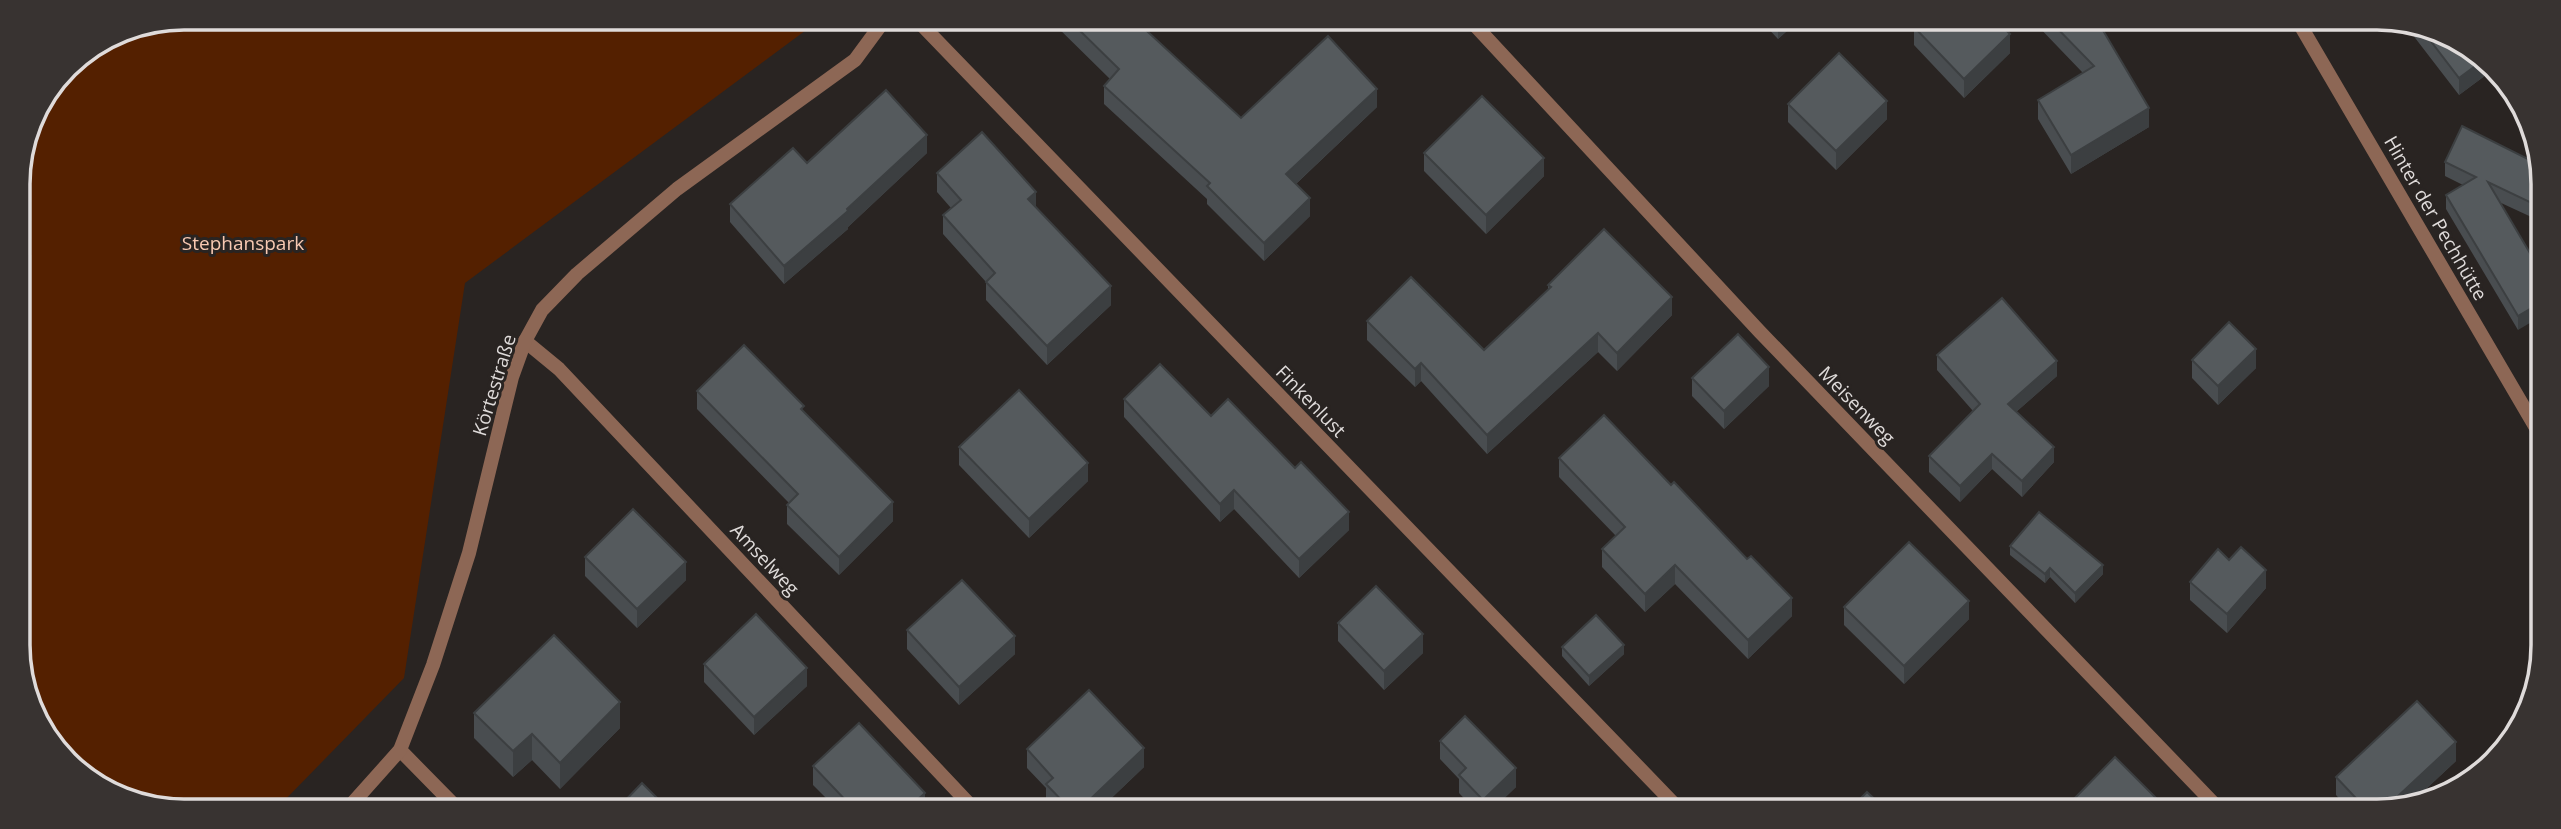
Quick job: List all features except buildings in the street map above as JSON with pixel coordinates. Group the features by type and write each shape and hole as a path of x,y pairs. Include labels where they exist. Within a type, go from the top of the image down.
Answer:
{"street":[{"name":"Körtestraße","path":"356,799 400,750 433,665 468,553 512,377 525,341 542,310 577,274 677,189 855,60 877,30"},
{"name":"Finkenlust","path":"927,30 1669,799"},
{"name":"Meisenweg","path":"1479,30 1760,332 2209,799"},
{"name":"Hinter der Pechhütte","path":"2304,30 2531,419"},
{"name":"Amselweg","path":"525,341 559,369 965,799"},
{"path":"400,750 448,799"}],"green space":[{"name":"Stephanspark","path":"174,30 806,30 465,283 404,678 286,799 184,799 144,794 107,779 90,767 56,731 38,695 31,665 30,645 30,174 35,144 50,107 82,68 107,50 144,35"}]}
